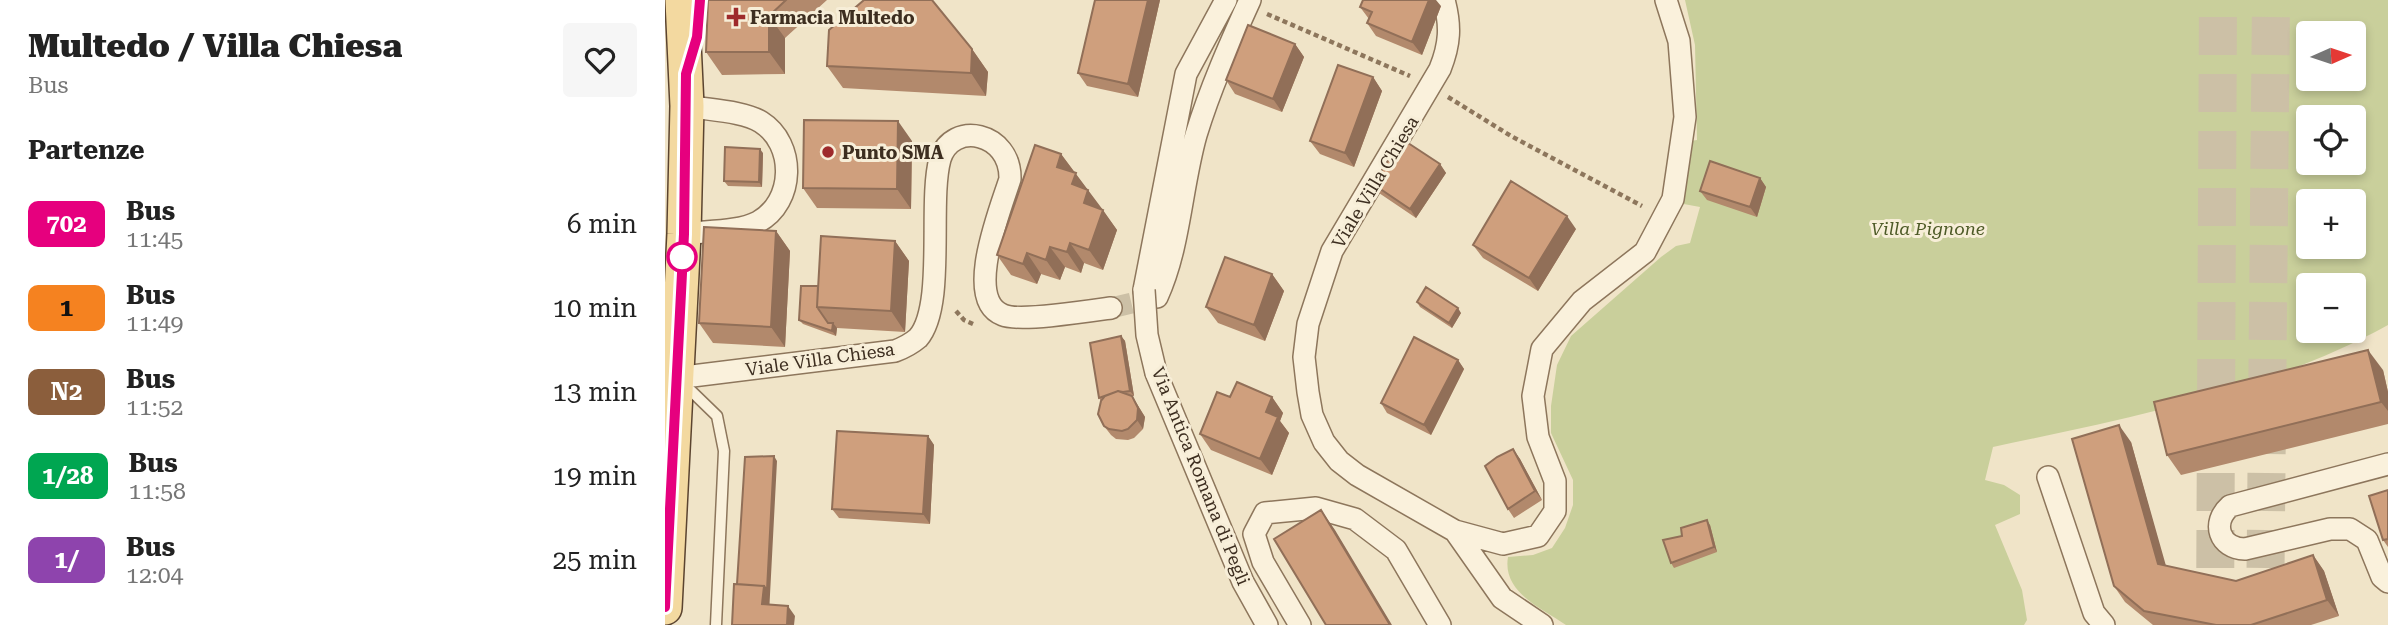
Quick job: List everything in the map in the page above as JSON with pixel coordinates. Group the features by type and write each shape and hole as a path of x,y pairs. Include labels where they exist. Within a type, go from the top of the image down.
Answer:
{"main road":[{"path":"682,0 686,90"},
{"path":"665,608 684,234 675,162 697,37 700,0"},
{"path":"665,35 686,90"}],"street":[{"name":"Via Antica Romana di Pegli","path":"1226,0 1186,74 1151,293 1147,335 1156,373 1243,582 1267,625"},
{"name":"Viale Villa Chiesa","path":"1444,0 1449,21 1448,45 1430,87 1332,251 1308,324 1304,357 1313,415 1324,442 1339,461 1357,475 1455,531 1503,544 1538,536 1555,511 1555,481 1538,436 1533,396 1542,349 1582,301 1645,252 1673,199 1685,117 1679,41 1665,0"},
{"path":"1151,293 1168,274 1196,135 1215,80 1248,3"},
{"path":"1186,74 1215,80"},
{"path":"684,234 741,228 759,221 774,208 784,191 788,172 785,153 776,135 761,122 686,90"},
{"name":"Viale Villa Chiesa","path":"676,378 895,351 918,337 925,326 931,299 935,199 941,157 947,147 968,136 991,140 1000,147 1010,168 1010,179 985,270 985,295 991,307 1010,317 1111,308"},
{"path":"2388,464 2230,506 2220,518 2219,526 2224,541 2237,549 2245,550 2330,529 2350,529 2367,540 2382,577 2388,582"},
{"path":"2048,477 2094,613 2104,625"},
{"path":"1300,625 1263,562 1254,534 1265,513 1316,508 1355,519 1397,550 1440,625"},
{"path":"1455,531 1502,598 1542,625"}],"lane":[{"path":"676,378 717,416 724,451 716,625"}],"path":[{"path":"1248,3 1430,87 1511,136 1664,218"}],"green space":[{"name":"Villa Pignone","path":"1685,0 2388,0 2388,325 2366,336 2366,273 2296,273 2296,343 2352,343 2294,368 2195,400 1993,447 1985,480 2004,485 2020,495 2020,514 1995,525 2022,590 2027,620 2024,625 1566,625 1525,598 1511,580 1508,569 1508,557 1533,555 1552,548 1565,528 1573,505 1573,480 1551,433 1551,406 1557,365 1571,336 1661,257 1676,246 1690,243 1700,207 1662,200 1671,144 1697,140 1695,45"}],"building":[{"path":"708,0 786,0 769,16 769,52 706,52"},
{"path":"864,0 932,0 972,49 971,73 827,66 829,30"},
{"path":"1095,0 1148,0 1128,84 1078,73"},
{"path":"1363,0 1429,0 1412,42 1367,23 1372,12 1360,7"},
{"path":"1248,25 1295,44 1273,99 1226,80"},
{"path":"1338,65 1373,77 1345,153 1310,141"},
{"path":"804,120 898,121 897,189 803,188"},
{"path":"1402,139 1440,164 1410,209 1373,184"},
{"path":"1035,145 1061,154 1057,167 1076,173 1072,184 1088,190 1084,203 1103,210 1089,250 1070,243 1067,252 1050,247 1046,260 1027,253 1023,264 997,255"},
{"path":"725,147 760,149 759,182 724,181"},
{"path":"1710,161 1760,178 1750,207 1700,191"},
{"path":"1511,181 1567,216 1529,278 1473,245"},
{"path":"704,227 776,231 771,327 699,323"},
{"path":"821,236 895,241 891,311 817,307"},
{"path":"1225,257 1272,274 1254,325 1206,307"},
{"path":"801,286 818,286 817,307 828,323 833,323 832,331 799,320"},
{"path":"1426,287 1458,308 1449,323 1417,302"},
{"path":"1121,336 1130,391 1118,391 1099,398 1090,343"},
{"path":"1414,337 1458,360 1424,425 1381,403"},
{"path":"2368,350 2381,402 2167,455 2154,402"},
{"path":"1237,382 1272,397 1266,412 1278,417 1260,459 1200,434 1217,392 1230,397"},
{"path":"1118,391 1132,396 1138,408 1137,420 1122,431 1104,426 1098,414 1105,396"},
{"path":"2119,425 2158,564 2236,581 2313,555 2327,600 2251,625 2216,625 2144,611 2114,586 2072,439"},
{"path":"837,431 928,436 923,514 832,509"},
{"path":"1513,449 1535,491 1508,509 1485,466"},
{"path":"774,456 767,590 764,586 737,584 745,457"},
{"path":"2388,490 2388,539 2383,540 2369,496"},
{"path":"1321,510 1390,625 1326,625 1274,539"},
{"path":"1707,520 1714,547 1671,563 1663,540 1682,536 1681,528"},
{"path":"734,584 764,586 762,604 788,606 787,625 732,625"}],"tunnel":[{"path":"2215,625 2218,0"},
{"path":"2265,625 2271,0"},
{"path":"1111,308 1157,297"}],"bus line":[{"name":"702","path":"665,607 684,234 686,74 697,37 700,0"}],"place":[{"name":"Farmacia Multedo","path":"736,17"},
{"name":"Punto SMA","path":"828,152"}]}
